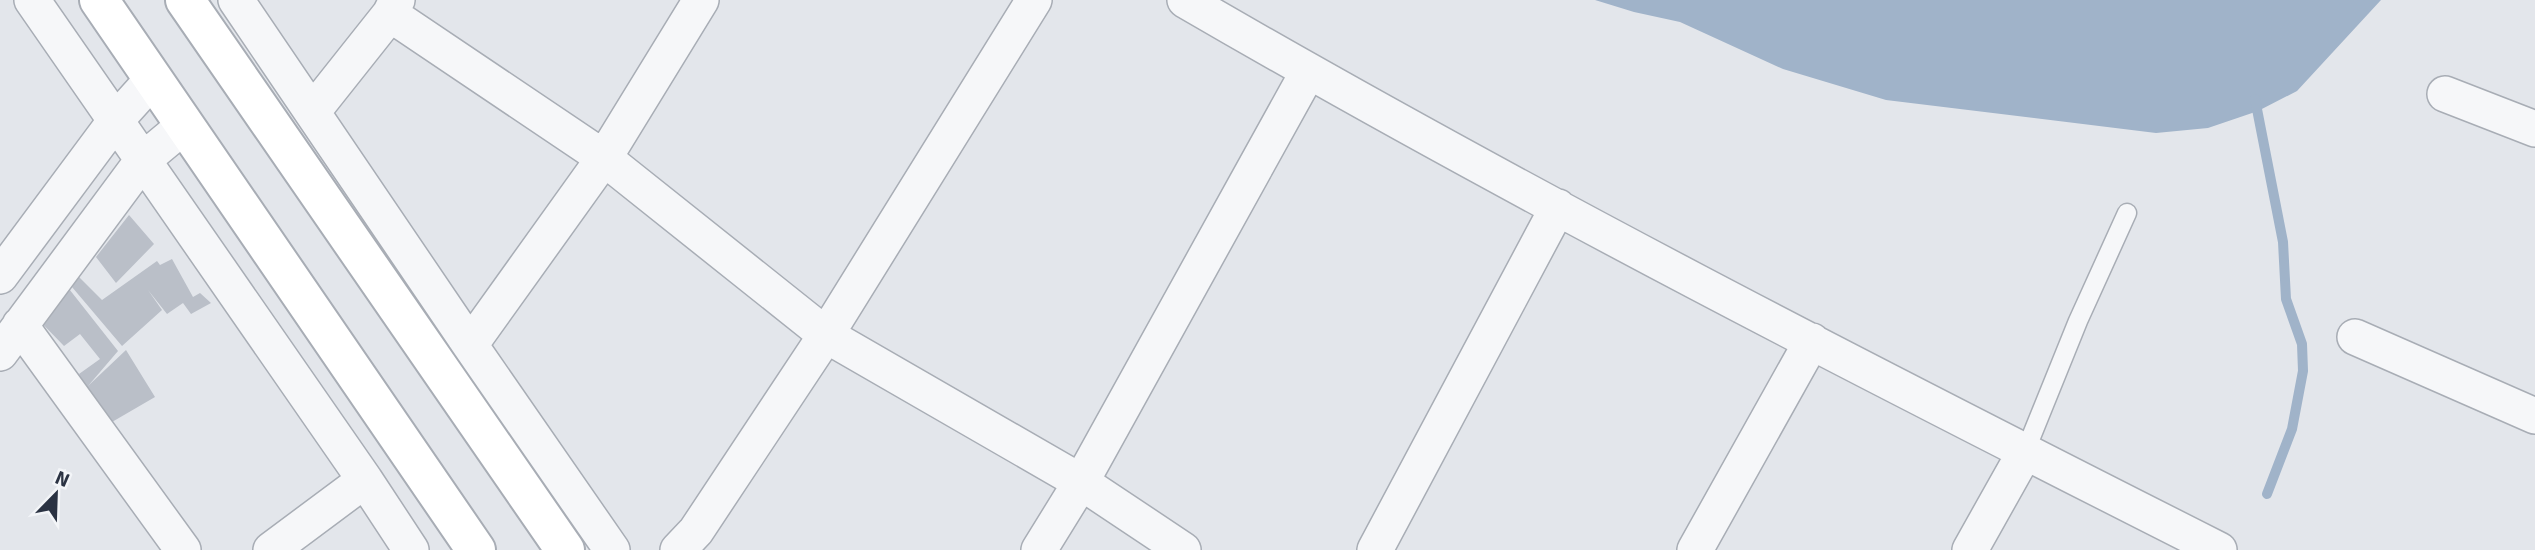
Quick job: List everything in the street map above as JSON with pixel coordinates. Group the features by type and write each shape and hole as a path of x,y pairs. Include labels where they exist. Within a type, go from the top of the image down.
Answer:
{"main road":[{"path":"99,0 476,550"},
{"path":"185,0 565,550"}],"street":[{"path":"32,0 411,550"},
{"path":"236,0 612,550"},
{"path":"470,345 604,158 702,0"},
{"path":"678,550 696,531 826,335 1034,0"},
{"path":"1185,0 1308,72 1558,207 2025,452 2219,550"},
{"path":"313,111 394,7 604,158 826,335 1082,482 1183,550"},
{"path":"1039,550 1082,482 1308,72"},
{"path":"0,276 116,120 153,79"},
{"path":"2445,94 2535,129"},
{"path":"183,550 10,339 143,160 185,125"},
{"path":"1375,550 1558,207"},
{"path":"2355,337 2535,416"},
{"path":"1695,550 1812,341"},
{"path":"1970,550 2025,452"},
{"path":"271,550 365,480"}],"lane":[{"path":"2025,452 2078,321 2127,213"}],"water":[{"path":"1595,0 2381,0 2297,91 2258,111 2208,128 2156,133 1886,100 1783,69 1680,22"}],"building":[{"path":"129,215 154,244 116,283 96,257"},
{"path":"172,259 193,297 200,293 211,303 191,314 183,303 167,314 148,290 162,310 122,346 72,287 79,277 102,300 157,261 160,265"},
{"path":"62,280 118,351 88,386 126,350 155,397 112,422 86,388 79,374 100,359 80,334 64,346 30,311"}],"waterway":[{"path":"2255,99 2283,242 2286,299 2302,344 2303,371 2292,429 2267,494"}]}
